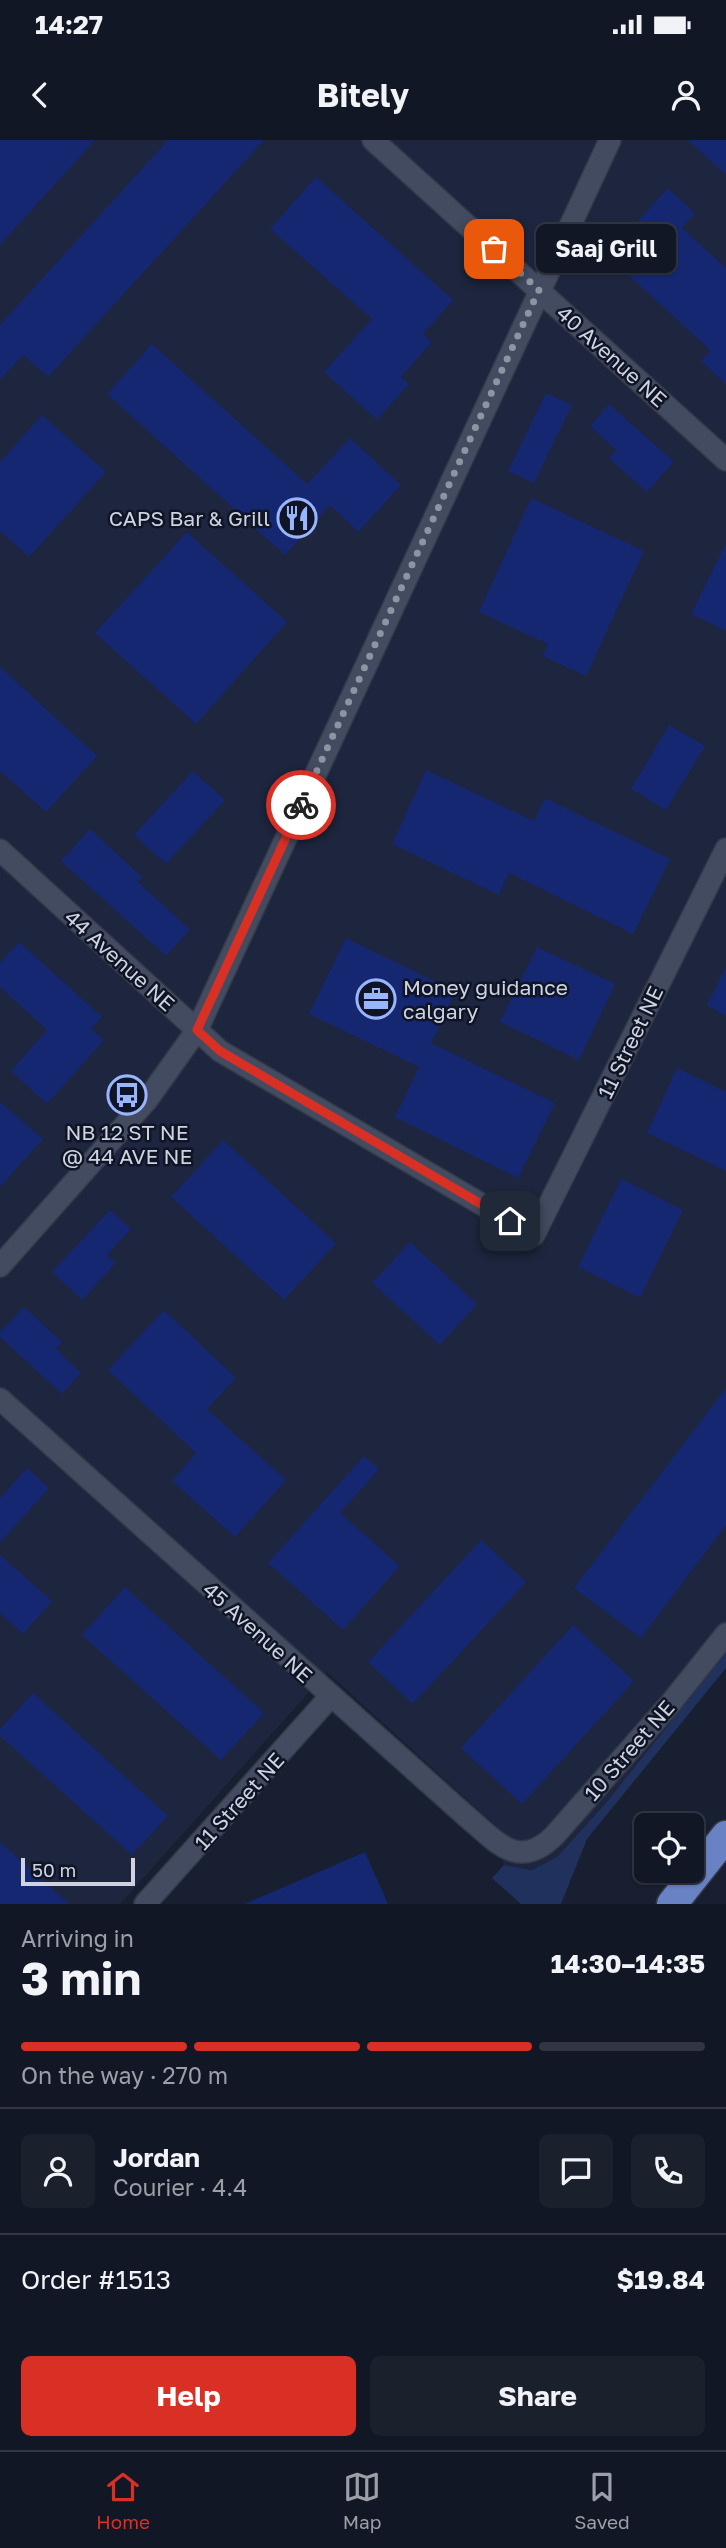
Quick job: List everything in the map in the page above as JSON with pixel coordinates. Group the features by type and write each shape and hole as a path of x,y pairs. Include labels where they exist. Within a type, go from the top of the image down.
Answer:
{"highway":[{"path":"672,1904 726,1836"}],"street":[{"name":"40 Avenue NE","path":"373,140 726,460"},
{"path":"0,1266 147,1100 197,1030 610,140"},
{"name":"11 Street NE","path":"534,1235 726,849"},
{"name":"44 Avenue NE","path":"0,850 220,1051 534,1235"},
{"name":"45 Avenue NE","path":"0,1399 330,1697 501,1846 523,1854"},
{"name":"10 Street NE","path":"523,1854 539,1850 554,1836 670,1704 726,1634"},
{"name":"11 Street NE","path":"145,1904 330,1697"}],"shaded area":[{"path":"0,140 726,140 726,1653 605,1804 557,1857 532,1870 504,1865 496,1826 327,1672 120,1904 0,1904"},
{"path":"726,1653 726,1668 587,1839 561,1904 521,1904 492,1878 504,1865 532,1870 557,1857 605,1804"}],"building":[{"path":"0,140 95,140 0,245"},
{"path":"168,140 264,140 48,377 23,355 0,380 0,325"},
{"path":"688,140 726,140 726,175"},
{"path":"316,177 453,300 423,334 432,342 401,377 409,384 377,420 324,372 372,319 270,229"},
{"path":"668,188 695,213 682,228 726,268 726,384 701,361 711,351 607,255"},
{"path":"152,344 307,484 350,438 401,485 358,532 330,505 285,555 107,394"},
{"path":"546,393 572,405 534,483 508,471"},
{"path":"609,404 674,462 647,492 609,458 616,450 590,426"},
{"path":"42,415 106,472 29,557 0,531 0,462"},
{"path":"531,498 644,551 586,676 542,656 548,644 479,612"},
{"path":"187,532 287,622 196,724 95,633"},
{"path":"726,543 726,631 691,614"},
{"path":"0,667 97,756 46,812 0,771"},
{"path":"669,725 705,746 666,810 631,789"},
{"path":"426,770 534,821 545,798 670,859 633,934 509,873 499,895 392,844"},
{"path":"193,771 225,800 166,864 134,835"},
{"path":"90,829 142,877 138,882 190,930 166,956 61,861"},
{"path":"346,938 456,992 431,1043 555,1103 518,1178 395,1117 419,1067 309,1014"},
{"path":"19,942 102,1017 91,1029 104,1040 47,1104 11,1071 47,1030 0,987 0,963"},
{"path":"537,947 615,984 579,1060 500,1022"},
{"path":"726,967 726,1016 707,1005"},
{"path":"677,1068 726,1092 726,1171 647,1133"},
{"path":"0,1102 43,1139 0,1187"},
{"path":"223,1140 336,1243 284,1300 171,1197"},
{"path":"621,1179 683,1210 640,1298 578,1267"},
{"path":"110,1210 131,1229 107,1255 116,1263 82,1300 52,1272"},
{"path":"410,1242 477,1304 440,1345 372,1283"},
{"path":"24,1307 62,1342 56,1349 81,1373 62,1394 0,1337 0,1332"},
{"path":"164,1310 236,1378 207,1409 286,1480 235,1537 172,1481 196,1453 108,1370"},
{"path":"726,1388 726,1525 641,1638 574,1588"},
{"path":"364,1456 379,1469 340,1513 400,1566 343,1630 268,1563"},
{"path":"27,1468 49,1488 0,1543 0,1498"},
{"path":"481,1540 526,1582 413,1704 368,1662"},
{"path":"0,1555 52,1601 23,1634 0,1613"},
{"path":"125,1587 264,1713 221,1760 82,1635"},
{"path":"573,1625 634,1681 522,1804 461,1748"},
{"path":"33,1693 168,1816 132,1855 0,1736 0,1729"},
{"path":"0,1842 69,1904 0,1904"},
{"path":"365,1852 388,1904 245,1904"}],"way so far":[{"path":"301,805 539,290 494,249"}],"place":[{"name":"Saaj Grill","path":"494,249"},
{"name":"CAPS Bar & Grill","path":"297,518"},
{"name":"Money guidance calgary","path":"376,999"},
{"name":"NB 12 ST NE @ 44 AVE NE","path":"127,1095"}],"route":[{"path":"301,805 197,1030 220,1051 510,1221"}]}
